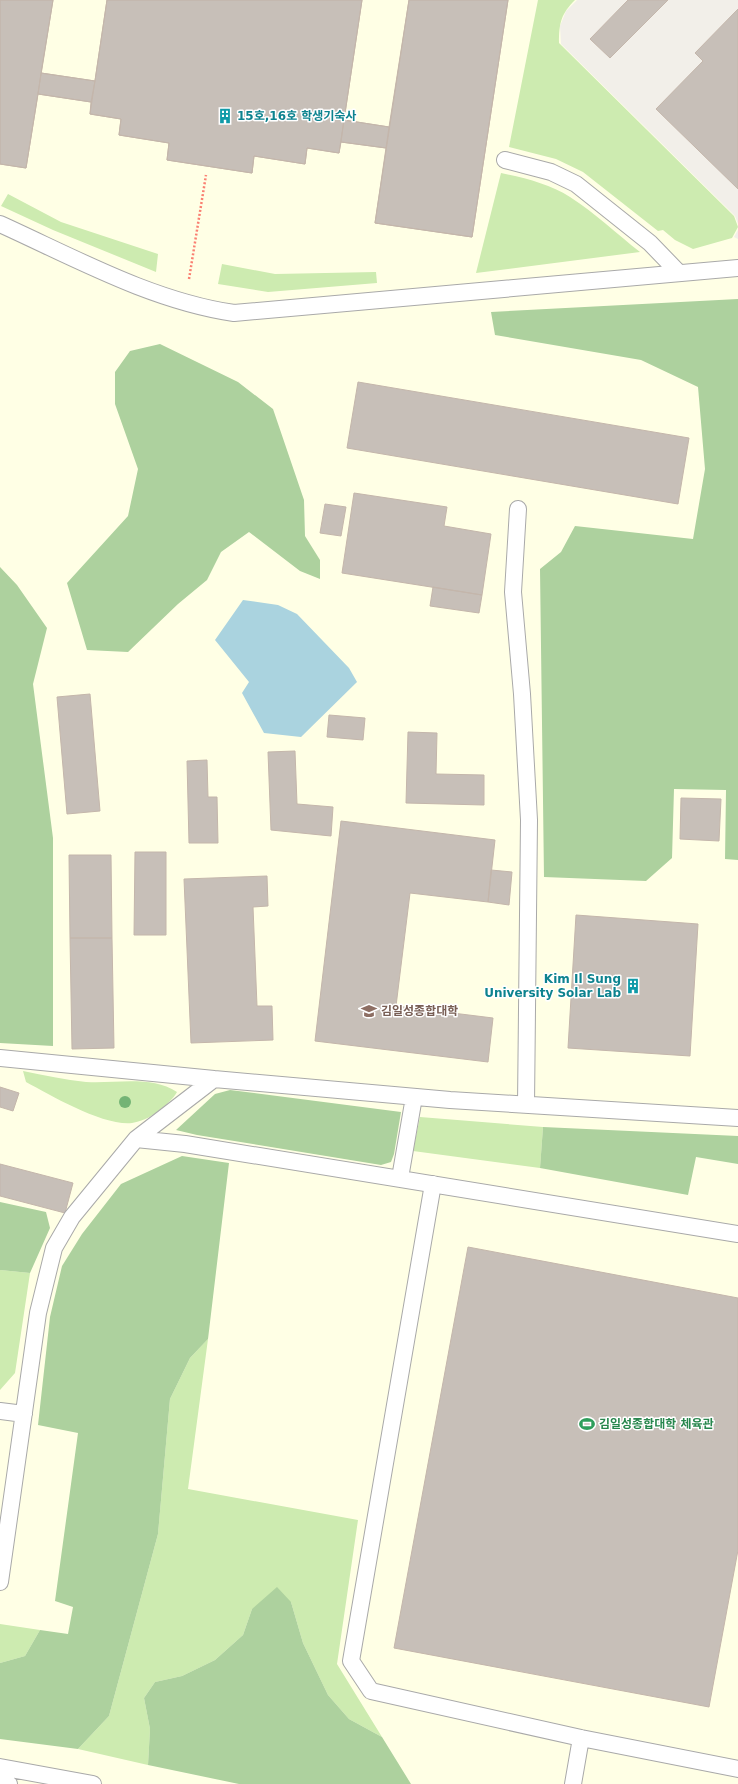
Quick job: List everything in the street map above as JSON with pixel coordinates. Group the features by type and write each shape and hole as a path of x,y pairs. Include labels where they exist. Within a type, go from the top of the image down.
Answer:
{"lane":[{"path":"505,160 551,172 576,184 650,243 679,273"},
{"path":"0,224 135,284 207,309 234,313 738,268"},
{"path":"518,509 512,592 522,694 529,820 526,1105"},
{"path":"0,1058 414,1097 738,1118"},
{"path":"0,1582 38,1313 54,1248 72,1217 136,1139 214,1079"},
{"path":"400,1178 414,1097"},
{"path":"136,1139 185,1144 738,1234"},
{"path":"433,1184 350,1661 371,1691 581,1738 738,1769"},
{"path":"0,1411 24,1414"},
{"path":"573,1784 581,1738"},
{"path":"0,1767 93,1784"},
{"path":"0,1781 10,1784"}],"path":[{"path":"189,280 206,175"}],"shaded area":[{"name":"김일성종합대학","path":"0,0 577,0 566,11 560,26 561,44 735,216 738,224 738,230 734,237 738,239 738,1784 0,1784"}],"green space":[{"path":"538,0 575,0 564,14 560,24 559,43 734,216 738,227 732,238 693,249 675,240 663,230 658,231 583,172 556,159 509,147"},
{"path":"501,173 537,182 562,192 588,210 640,252 476,273"},
{"path":"8,194 61,222 158,254 156,272 53,230 1,206"},
{"path":"222,264 275,274 376,272 377,283 268,292 218,284"},
{"path":"738,299 738,860 725,859 726,790 674,789 672,858 646,881 544,877 540,569 561,552 575,526 693,539 705,469 698,387 641,360 495,335 491,312"},
{"path":"160,344 238,382 273,409 304,500 305,536 320,560 320,579 300,571 249,532 221,552 207,580 178,604 128,652 87,650 67,583 128,516 138,469 115,404 115,372 130,351"},
{"path":"0,567 17,585 47,628 33,684 53,838 53,1046 0,1043"},
{"path":"23,1071 86,1082 144,1082 167,1087 177,1092 174,1097 159,1111 141,1121 120,1123 93,1115 49,1095 26,1082"},
{"path":"230,1090 401,1112 394,1154 391,1162 381,1165 197,1135 176,1130 215,1094"},
{"path":"420,1117 543,1127 540,1168 413,1151"},
{"path":"543,1127 738,1136 738,1164 696,1157 688,1195 540,1168"},
{"path":"182,1156 229,1163 208,1339 190,1358 170,1399 158,1534 109,1716 78,1749 0,1739 0,1663 25,1656 40,1630 68,1634 73,1607 55,1601 78,1433 38,1425 50,1317 62,1266 82,1234 121,1184"},
{"path":"0,1202 46,1212 50,1228 30,1273 0,1270"},
{"path":"0,1270 30,1273 15,1373 0,1390"},
{"path":"208,1339 188,1489 358,1520 337,1664 382,1737 349,1719 328,1695 303,1643 291,1602 252,1609 243,1635 215,1660 182,1676 155,1682 144,1698 150,1729 148,1765 78,1749 109,1716 158,1534 170,1399 190,1358"},
{"path":"277,1587 291,1602 303,1643 328,1695 349,1719 382,1737 411,1784 239,1784 148,1765 150,1729 144,1698 155,1682 182,1676 215,1660 243,1635 252,1609"},
{"path":"0,1624 40,1630 25,1656 0,1663"}],"water":[{"path":"243,600 278,605 297,614 349,668 357,682 301,737 264,733 242,693 249,682 215,640"}],"building":[{"name":"15호,16호 학생기숙사","path":"0,0 53,0 41,73 95,81 107,0 362,0 344,120 389,127 409,0 508,0 472,237 375,223 386,148 341,142 339,153 307,148 305,164 254,156 252,173 167,160 169,143 119,135 121,119 90,114 91,102 38,94 26,168 0,164"},
{"path":"0,0 53,0 26,168 0,164"},
{"path":"107,0 362,0 339,153 307,148 305,164 254,156 252,173 167,160 169,143 119,135 121,119 90,114"},
{"path":"409,0 508,0 472,237 375,223"},
{"path":"628,0 668,0 610,58 590,39"},
{"path":"738,9 738,189 656,109 703,61 695,53"},
{"path":"41,73 95,81 91,102 38,94"},
{"path":"344,120 389,127 386,148 341,142"},
{"path":"358,382 689,438 678,504 347,448"},
{"path":"354,493 447,507 444,526 491,534 482,595 342,573"},
{"path":"325,504 346,507 341,536 320,533"},
{"path":"433,587 482,595 479,613 430,606"},
{"path":"90,694 100,811 67,814 57,697"},
{"path":"329,715 365,718 363,740 327,737"},
{"path":"408,732 437,733 436,774 484,775 484,805 406,803"},
{"path":"295,751 297,804 333,807 331,836 271,830 268,752"},
{"path":"207,760 208,797 217,797 218,843 189,843 187,761"},
{"path":"681,798 721,799 719,841 680,839"},
{"path":"341,821 495,840 488,902 410,893 396,1006 493,1018 488,1062 315,1041"},
{"path":"135,852 166,852 166,935 134,935"},
{"path":"69,855 111,855 112,938 70,938"},
{"path":"491,870 512,872 509,905 488,902"},
{"path":"267,876 268,906 253,907 257,1006 272,1006 273,1040 191,1043 184,879"},
{"name":"Kim Il Sung University Solar Lab","path":"576,915 698,924 690,1056 568,1048"},
{"path":"70,938 112,938 114,1048 72,1049"},
{"path":"0,1087 19,1093 13,1111 0,1107"},
{"path":"0,1164 73,1183 65,1213 0,1196"},
{"name":"김일성종합대학 체육관","path":"468,1247 738,1298 738,1550 709,1707 394,1648"}],"place":[{"name":"15호,16호 학생기숙사","path":"225,116"},
{"name":"Kim Il Sung University Solar Lab","path":"633,986"},
{"name":"김일성종합대학","path":"369,1011"},
{"name":"김일성종합대학 체육관","path":"587,1424"}]}
